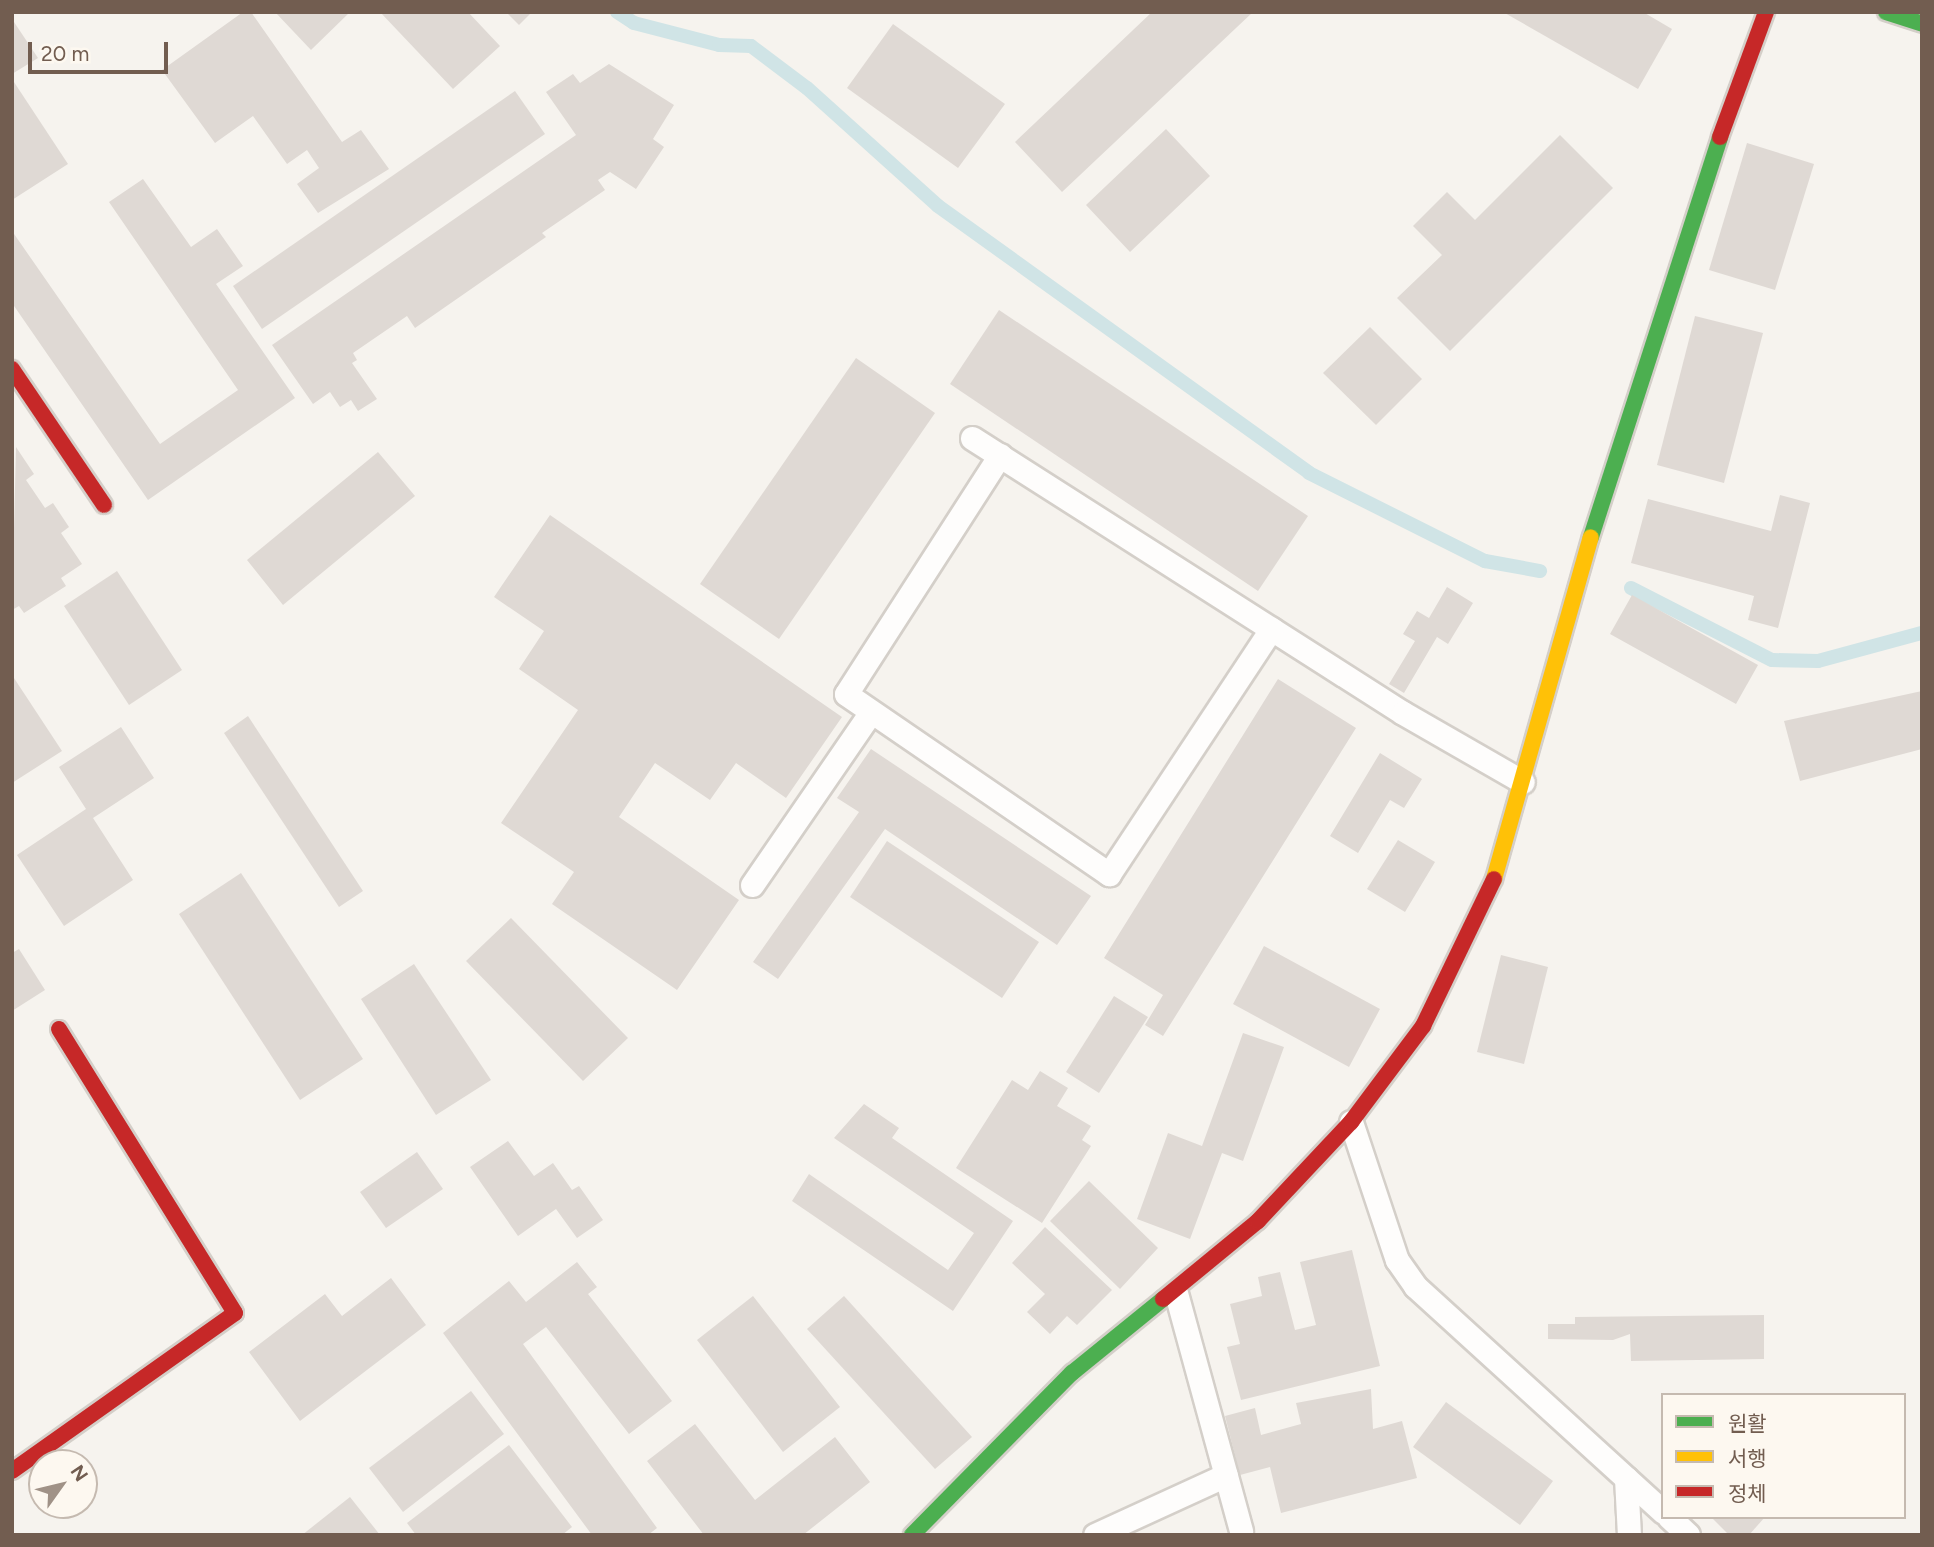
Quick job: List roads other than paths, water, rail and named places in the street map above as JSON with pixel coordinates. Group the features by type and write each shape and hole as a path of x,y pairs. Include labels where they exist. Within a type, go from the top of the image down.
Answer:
{"street":[{"path":"912,1535 1072,1373 1176,1293 1258,1221 1351,1122 1423,1026 1498,871 1580,570 1712,160 1766,12"},
{"path":"1886,12 1922,24"},
{"path":"12,369 104,505"},
{"path":"12,1471 235,1313 59,1029"}],"lane":[{"path":"972,438 1271,629 1522,782"},
{"path":"1000,455 846,694 1109,874 1271,629"},
{"path":"752,885 871,712"},
{"path":"1351,1122 1397,1260 1415,1286 1661,1510"},
{"path":"1176,1293 1241,1531"},
{"path":"1095,1535 1226,1475"},
{"path":"1626,1478 1629,1535"},
{"path":"1671,1519 1688,1535"}],"waterway":[{"path":"617,12 634,23 719,45 751,46 807,88 938,206 1309,473 1485,561 1540,571"},
{"path":"1631,588 1772,660 1818,661 1922,633"}]}
